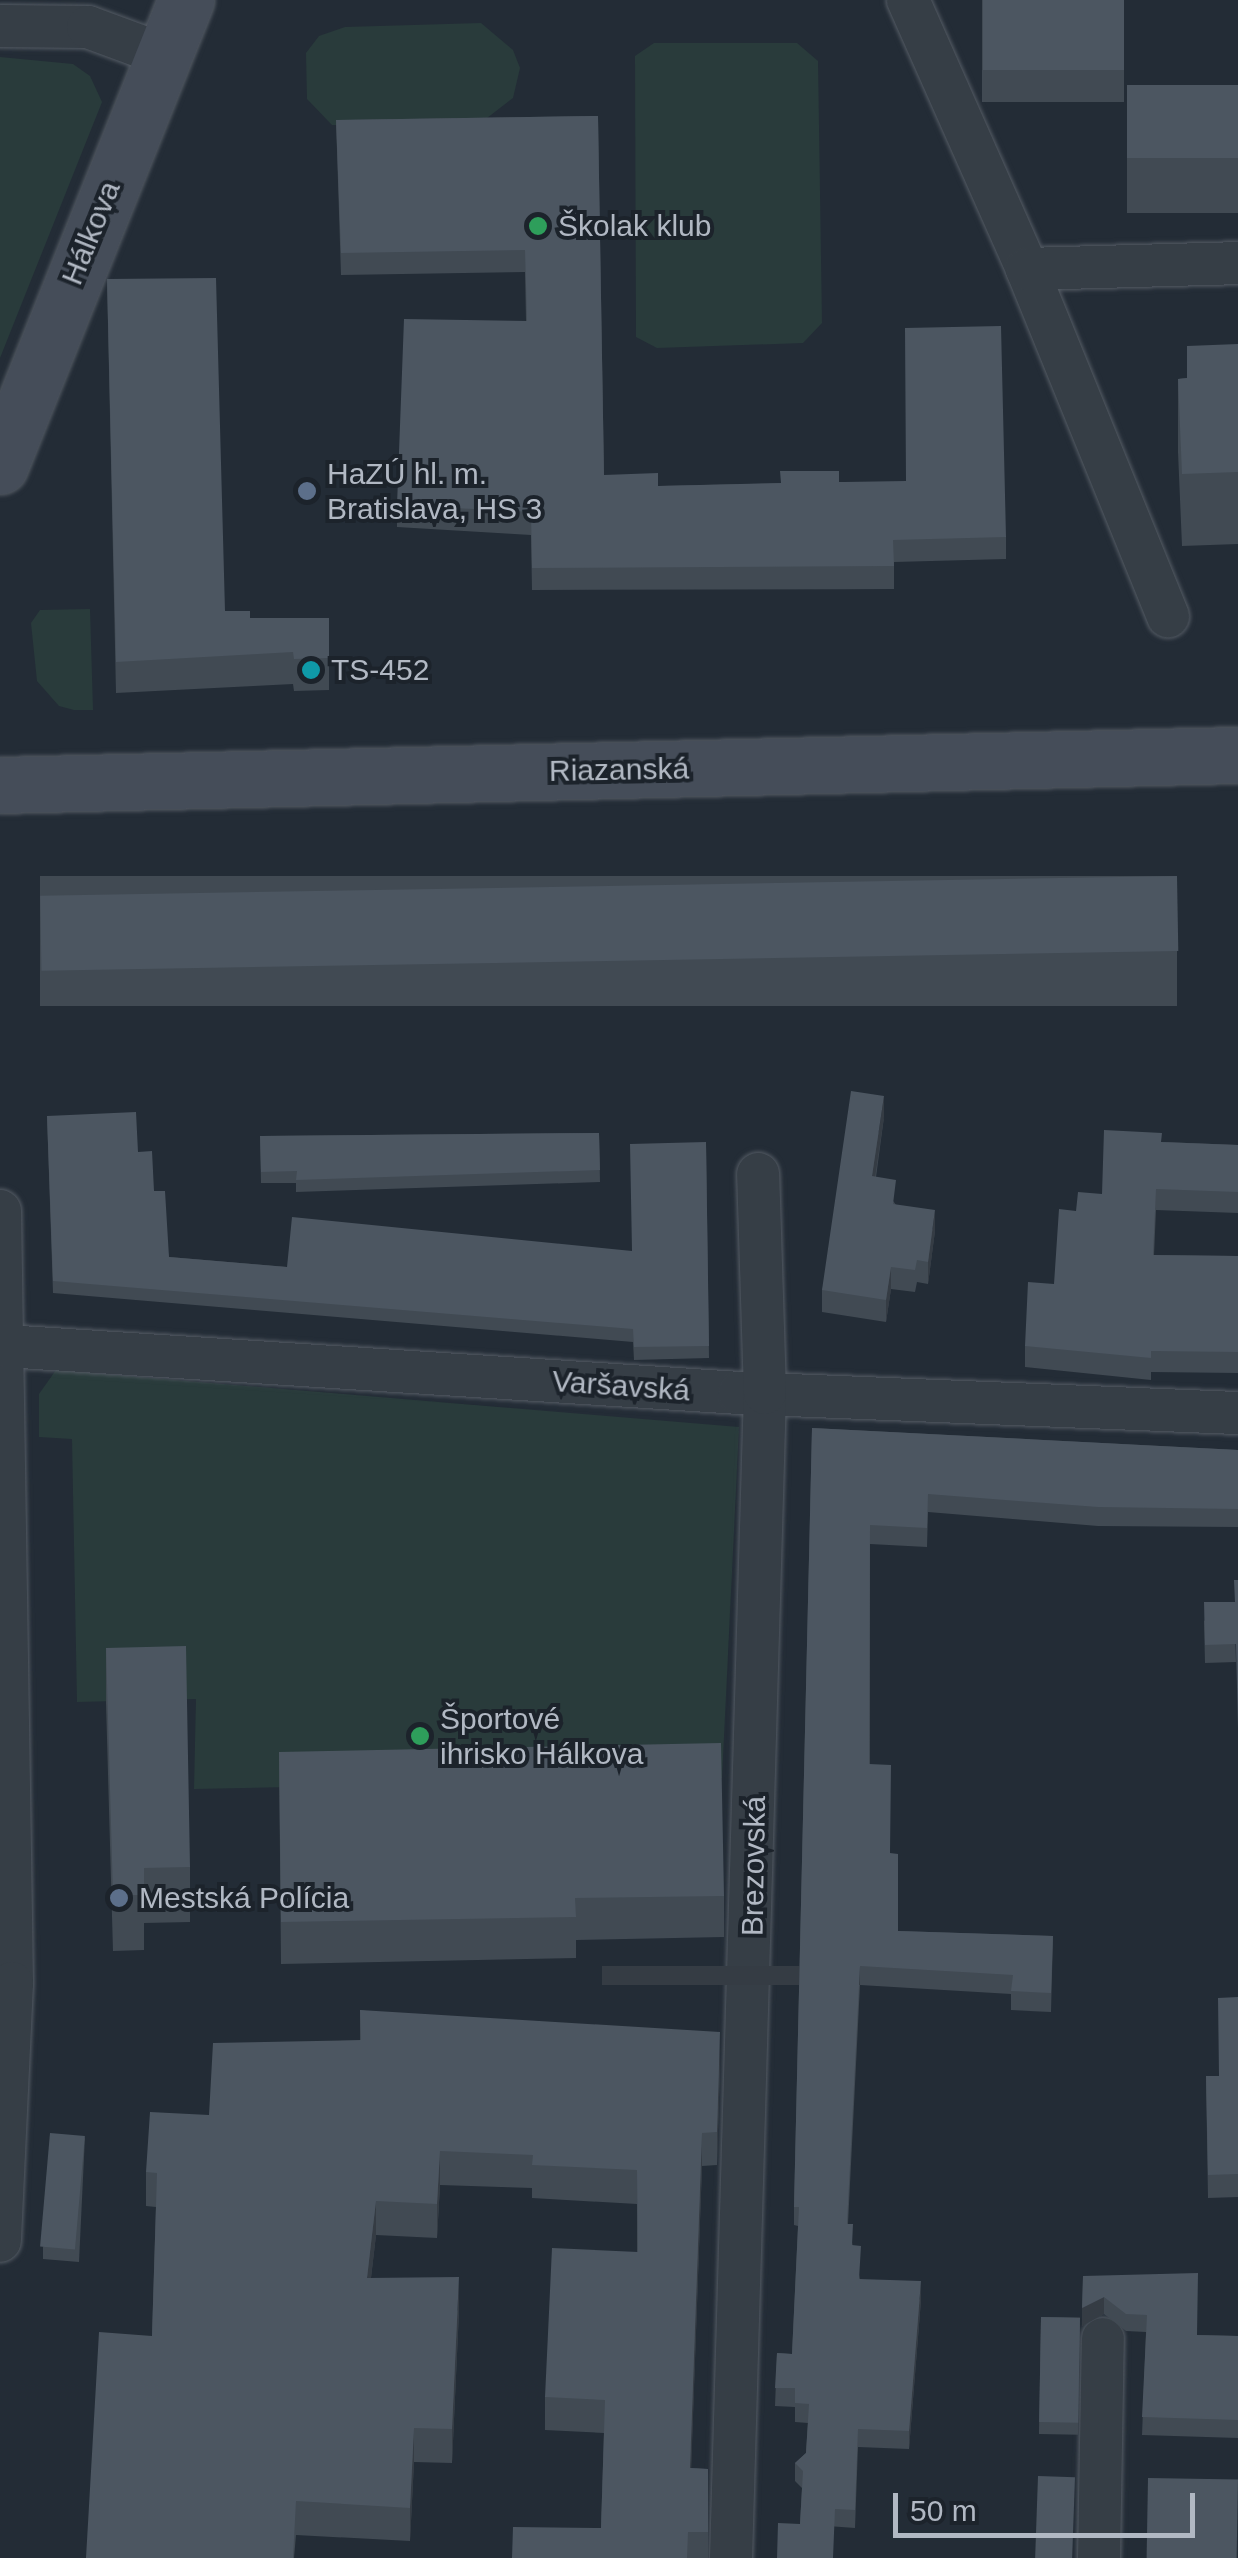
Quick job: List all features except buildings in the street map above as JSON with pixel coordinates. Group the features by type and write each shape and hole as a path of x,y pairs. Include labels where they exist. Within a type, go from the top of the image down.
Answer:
{"street":[{"name":"Hálkova","path":"0,466 186,0"},
{"path":"908,0 1027,269 1168,616"},
{"path":"0,26 88,27 164,55"},
{"path":"1027,269 1238,263"},
{"name":"Riazanská","path":"0,784 1238,755"},
{"name":"Brezovská","path":"731,2558 765,1393 758,1174"},
{"path":"0,1211 12,1983 0,2241"},
{"name":"Varšavská","path":"4,1346 765,1393 1238,1413"},
{"path":"1099,2558 1103,2339"}],"shaded area":[{"path":"481,23 513,50 520,68 513,98 478,125 332,125 307,99 306,53 319,36 345,27"},
{"path":"654,43 797,43 818,61 822,323 803,343 657,348 636,337 635,56"},
{"path":"0,57 73,64 90,76 102,102 0,358"},
{"path":"90,609 93,710 74,710 59,706 37,681 31,623 40,610"},
{"path":"56,1370 739,1427 722,1778 194,1789 196,1699 77,1702 72,1439 39,1437 39,1394"}],"place":[{"name":"Školak klub","path":"538,226"},
{"name":"HaZÚ hl. m. Bratislava, HS 3","path":"307,491"},
{"name":"TS-452","path":"311,670"},
{"name":"Športové ihrisko Hálkova","path":"420,1736"},
{"name":"Mestská Polícia","path":"119,1898"}]}
